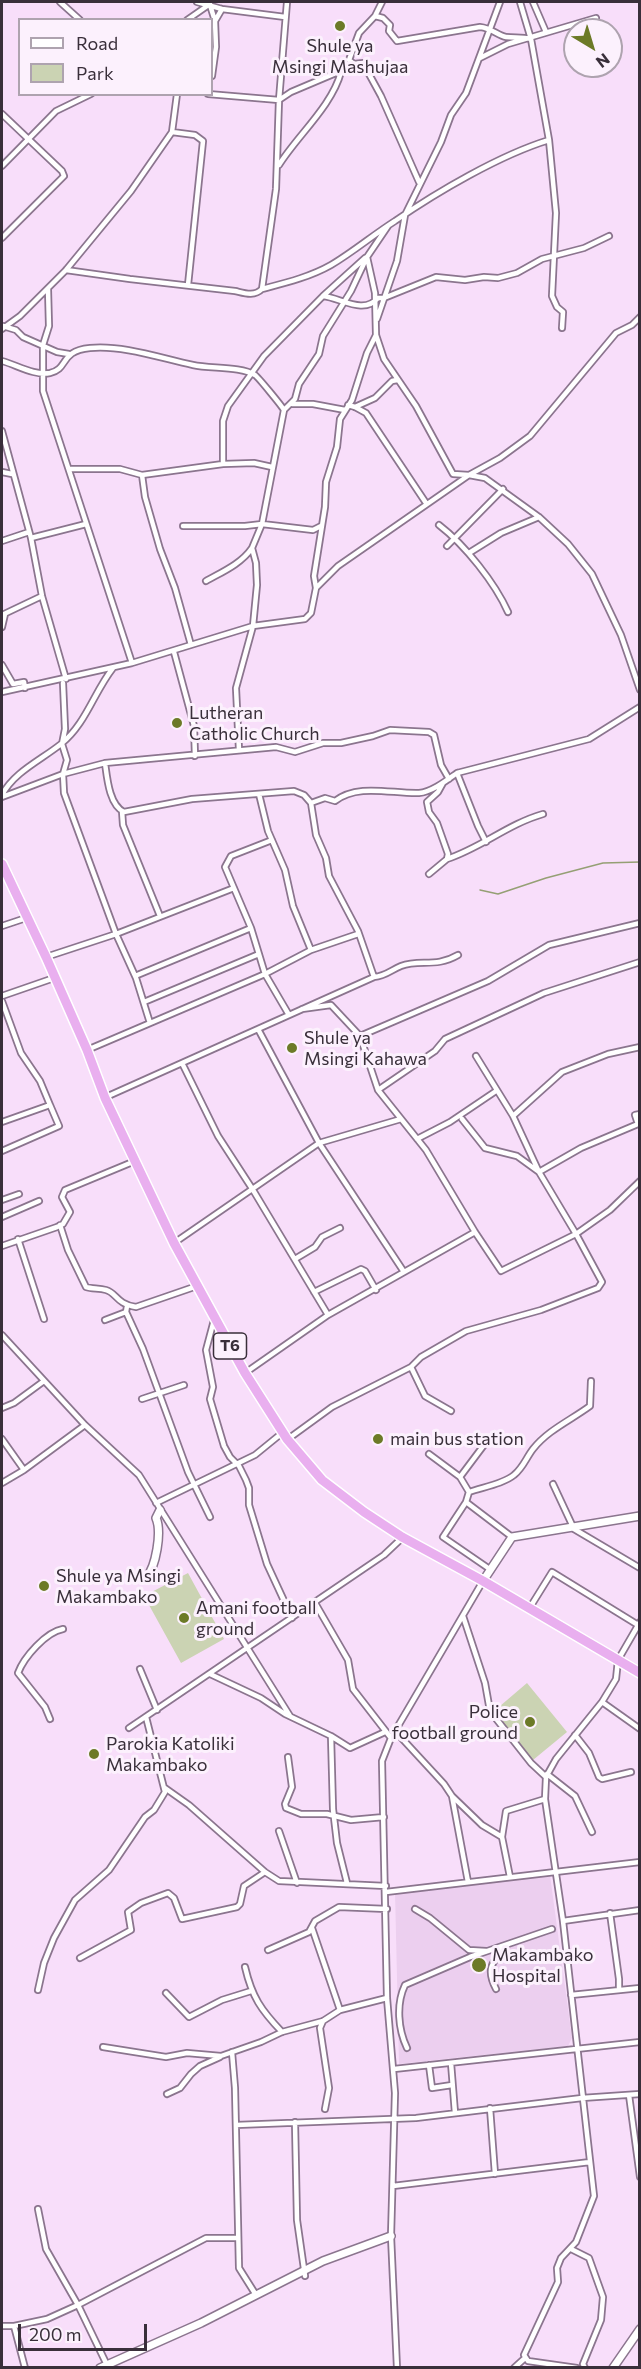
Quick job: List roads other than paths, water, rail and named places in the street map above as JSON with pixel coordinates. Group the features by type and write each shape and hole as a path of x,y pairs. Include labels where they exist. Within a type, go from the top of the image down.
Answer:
{"highway":[{"name":"T6","path":"2,864 87,1050 105,1098 174,1243 244,1373 284,1436 322,1480 364,1512 402,1537 483,1581 639,1673"}],"street":[{"path":"60,2 78,18"},
{"path":"197,2 210,3 222,9 285,17"},
{"path":"262,290 276,189 279,100 287,2"},
{"path":"382,2 375,16 359,33 350,60 354,64 363,63 381,96 419,182"},
{"path":"376,322 396,261 405,215 452,116 466,93 500,2"},
{"path":"520,2 531,39 549,140 556,213 552,296 557,307 563,312 562,328"},
{"path":"533,2 546,32"},
{"path":"190,18 210,3"},
{"path":"210,3 215,21 216,40 213,67"},
{"path":"215,21 222,9"},
{"path":"375,16 383,18 390,25 389,32 397,41 473,28 490,28 505,37 531,39"},
{"path":"480,58 508,44 531,39 563,27"},
{"path":"213,44 216,40"},
{"path":"213,94 279,100 291,92 342,71 338,82 312,121 293,143 277,168"},
{"path":"2,166 56,111 87,96"},
{"path":"2,327 20,316 48,289 131,191 172,132 177,96"},
{"path":"2,114 62,171 63,176 2,238"},
{"path":"172,132 195,135 203,141 188,285"},
{"path":"66,270 248,294 257,293 330,266 405,215 496,162 549,140"},
{"path":"206,581 235,565 247,556 252,548 262,524 285,410 296,399 299,384 319,354 323,336 344,302 367,257 388,226"},
{"path":"323,296 335,297 357,306 376,301 378,298 384,298 436,277 465,280 484,277 498,278 517,273 542,259 584,248 609,236"},
{"path":"222,464 224,414 250,373 323,296 367,257"},
{"path":"367,257 376,301 376,335 384,359 416,406 453,474 485,478 539,517 568,544 592,574 621,635 639,690"},
{"path":"48,289 49,326 42,345 43,391 132,663"},
{"path":"316,588 338,566 426,503 468,475 500,458 530,436 616,333 632,325 639,317"},
{"path":"2,327 16,330 23,338 69,354"},
{"path":"2,692 64,681 174,652 253,626 305,619 311,613 316,588 314,576 326,482 337,447 340,419 359,384 367,353 376,335"},
{"path":"2,362 31,371 50,373 61,368 69,354 76,350 122,349 191,365 221,366 250,373 257,376 285,410"},
{"path":"290,405 355,407 375,398 392,381 397,380"},
{"path":"355,407 366,413 426,503"},
{"path":"2,431 30,535 42,596 64,681 65,729 62,744 68,760 63,774 64,793 116,934 135,976 150,1023"},
{"path":"70,469 120,469 142,475 222,464 254,463 272,467"},
{"path":"2,472 12,474"},
{"path":"142,475 145,498 159,549 175,588 191,645"},
{"path":"447,546 503,489"},
{"path":"469,554 493,537 539,517"},
{"path":"2,541 86,524"},
{"path":"183,526 262,524 313,530 321,526"},
{"path":"439,525 469,554 503,600 508,612"},
{"path":"239,750 236,688 253,626 257,585 256,562 252,548"},
{"path":"2,627 3,614 42,596"},
{"path":"174,652 194,726 195,756"},
{"path":"2,665 13,684 24,682 25,688"},
{"path":"2,796 8,783 62,744 86,715 113,668"},
{"path":"311,803 325,798 335,801 341,796 374,790 420,793 443,783 457,773 590,739 639,707"},
{"path":"2,796 63,774 105,763 276,747 295,752 323,743 341,743 390,730 429,732 434,735 441,765 449,779"},
{"path":"105,763 112,795 118,810 122,811 192,799 294,791 304,795 311,803 316,835 326,858 329,876 358,934 374,977"},
{"path":"457,773 486,842"},
{"path":"443,783 438,792 427,802 429,812 437,823 444,842 447,859"},
{"path":"259,794 264,818 285,870 293,906 311,950"},
{"path":"122,811 123,825 160,916"},
{"path":"429,874 447,859 486,842 511,826 543,814"},
{"path":"272,840 231,856 225,867 251,928 265,974 289,1015"},
{"path":"46,957 116,934 234,888"},
{"path":"2,926 26,918"},
{"path":"360,1036 488,981 549,945 639,923"},
{"path":"135,976 251,928"},
{"path":"87,1050 265,974 311,950 358,934"},
{"path":"144,1002 259,954"},
{"path":"105,1098 374,977 384,976 401,966 438,964 458,956"},
{"path":"378,1090 435,1051 445,1039 544,993 639,962"},
{"path":"2,996 54,978"},
{"path":"2,1001 21,1053 40,1081 59,1126 43,1135 2,1151"},
{"path":"302,1009 331,1005 360,1036 378,1090 426,1150 501,1271 576,1234 610,1210 639,1181"},
{"path":"258,1029 320,1143 404,1272"},
{"path":"513,1116 562,1072 608,1054 639,1047"},
{"path":"146,1578 153,1570 159,1525 156,1518 158,1507 195,1484 255,1455 332,1407 411,1368 421,1357 466,1331 541,1310 600,1286 602,1280 539,1172 513,1116 477,1056"},
{"path":"182,1063 218,1136 328,1315"},
{"path":"417,1139 450,1122 496,1091"},
{"path":"2,1122 50,1105"},
{"path":"539,1172 581,1148 638,1124 635,1115 639,1114"},
{"path":"174,1243 320,1143 400,1119"},
{"path":"462,1119 485,1148 517,1156 539,1172"},
{"path":"2,1246 60,1225 68,1219 70,1212 62,1197 65,1190 135,1161"},
{"path":"2,1200 19,1194"},
{"path":"2,1217 39,1201"},
{"path":"60,1225 68,1250 86,1287 107,1290 127,1306 136,1307 197,1286"},
{"path":"295,1259 315,1247 322,1237 340,1228"},
{"path":"244,1373 328,1315 376,1290 475,1232"},
{"path":"18,1239 44,1319"},
{"path":"314,1292 361,1269 365,1271 376,1290"},
{"path":"127,1306 126,1312 143,1349 188,1472 210,1517"},
{"path":"105,1320 126,1312"},
{"path":"214,1317 206,1350 213,1386 210,1400 224,1446 249,1488 249,1505 267,1564 292,1618"},
{"path":"2,1335 85,1425 139,1475 290,1716"},
{"path":"411,1368 425,1396 451,1411"},
{"path":"2,1408 14,1403 44,1381"},
{"path":"469,1492 512,1477 523,1467 532,1449 553,1430 590,1406 591,1381"},
{"path":"142,1399 184,1385"},
{"path":"2,1483 24,1470 85,1425"},
{"path":"2,1439 24,1470"},
{"path":"460,1477 487,1441"},
{"path":"429,1454 460,1477 469,1492 466,1502 443,1537 491,1570"},
{"path":"553,1484 574,1528 639,1568"},
{"path":"466,1502 512,1537 639,1516"},
{"path":"129,1728 384,1555 402,1537"},
{"path":"397,2367 391,2236 394,2069 387,1998 387,1909 382,1761 391,1738 483,1581 512,1537"},
{"path":"514,2367 525,2358 524,2355 558,2282 557,2268 561,2258 565,2252 571,2250 576,2242 594,2196 575,2049 556,1871 545,1799 547,1775 602,1702 615,1679 618,1660 639,1623 552,1572 529,1609"},
{"path":"315,1602 348,1660 353,1689 391,1738"},
{"path":"463,1615 485,1683 490,1711 531,1763 575,1796 592,1832"},
{"path":"50,1719 45,1707 18,1673 20,1667 41,1641 55,1631 63,1629"},
{"path":"140,1669 156,1710"},
{"path":"210,1674 261,1698 290,1716 354,1748 385,1732"},
{"path":"602,1702 639,1730"},
{"path":"38,1990 44,1963 54,1938 75,1900 110,1870 145,1817 157,1806 165,1792 146,1717"},
{"path":"396,1732 444,1784 452,1797 482,1825 502,1837"},
{"path":"575,1735 589,1753 598,1778 632,1772"},
{"path":"331,1736 334,1816 337,1843 347,1883"},
{"path":"288,1757 292,1787 285,1806 302,1814 334,1816 351,1820 384,1817"},
{"path":"165,1788 189,1805 265,1872 279,1881 386,1886"},
{"path":"452,1797 468,1882"},
{"path":"510,1877 502,1837 505,1830 506,1811 545,1799"},
{"path":"279,1832 297,1883"},
{"path":"386,1892 639,1862"},
{"path":"80,1958 131,1930 128,1912 141,1903 168,1893 174,1898 182,1919 237,1907 240,1904 244,1886 265,1872"},
{"path":"268,1950 309,1932 315,1921 339,1907 387,1909"},
{"path":"415,1909 430,1918 469,1950 489,1951"},
{"path":"562,1921 610,1912 639,1910"},
{"path":"610,1912 620,1979 619,1990"},
{"path":"312,1928 340,2010"},
{"path":"407,2048 402,2037 399,2008 400,1996 405,1984 437,1969 552,1929"},
{"path":"496,1989 489,1976 490,1970 506,1945"},
{"path":"245,1967 251,1991 269,2019 282,2032"},
{"path":"571,1995 639,1988"},
{"path":"166,1993 189,2017 222,2000 251,1991"},
{"path":"167,2094 180,2088 200,2066 221,2056 282,2032 323,2021 340,2010 387,1998"},
{"path":"323,2021 320,2028 329,2088 325,2109"},
{"path":"394,2069 639,2042"},
{"path":"103,2047 166,2056 187,2053 221,2056"},
{"path":"232,2052 239,2268 256,2295"},
{"path":"451,2062 455,2113"},
{"path":"429,2065 432,2088 452,2085"},
{"path":"590,2099 639,2094"},
{"path":"236,2124 394,2119 582,2098 629,2096"},
{"path":"629,2096 639,2177"},
{"path":"489,2108 495,2174"},
{"path":"295,2122 297,2220 305,2273"},
{"path":"393,2186 590,2162"},
{"path":"38,2209 46,2249 78,2305 104,2366 201,2323 305,2273 323,2261 391,2236"},
{"path":"2,2326 14,2326 47,2319 206,2238 237,2238"},
{"path":"571,2250 589,2258 603,2296 601,2320 583,2364 585,2367"},
{"path":"14,2326 25,2367"},
{"path":"613,2367 639,2330"},
{"path":"525,2358 528,2361 577,2367"}],"waterway":[{"path":"480,890 498,894 603,863 640,862"}],"place":[{"name":"Shule ya Msingi Mashujaa","path":"340,26"},
{"name":"Lutheran Catholic Church","path":"177,723"},
{"name":"Shule ya Msingi Kahawa","path":"292,1048"},
{"name":"main bus station","path":"378,1439"},
{"name":"Shule ya Msingi Makambako","path":"44,1586"},
{"name":"Amani football ground","path":"184,1618"},
{"name":"Police football ground","path":"530,1722"},
{"name":"Parokia Katoliki Makambako","path":"94,1754"},
{"name":"Makambako Hospital","path":"479,1965"}]}
